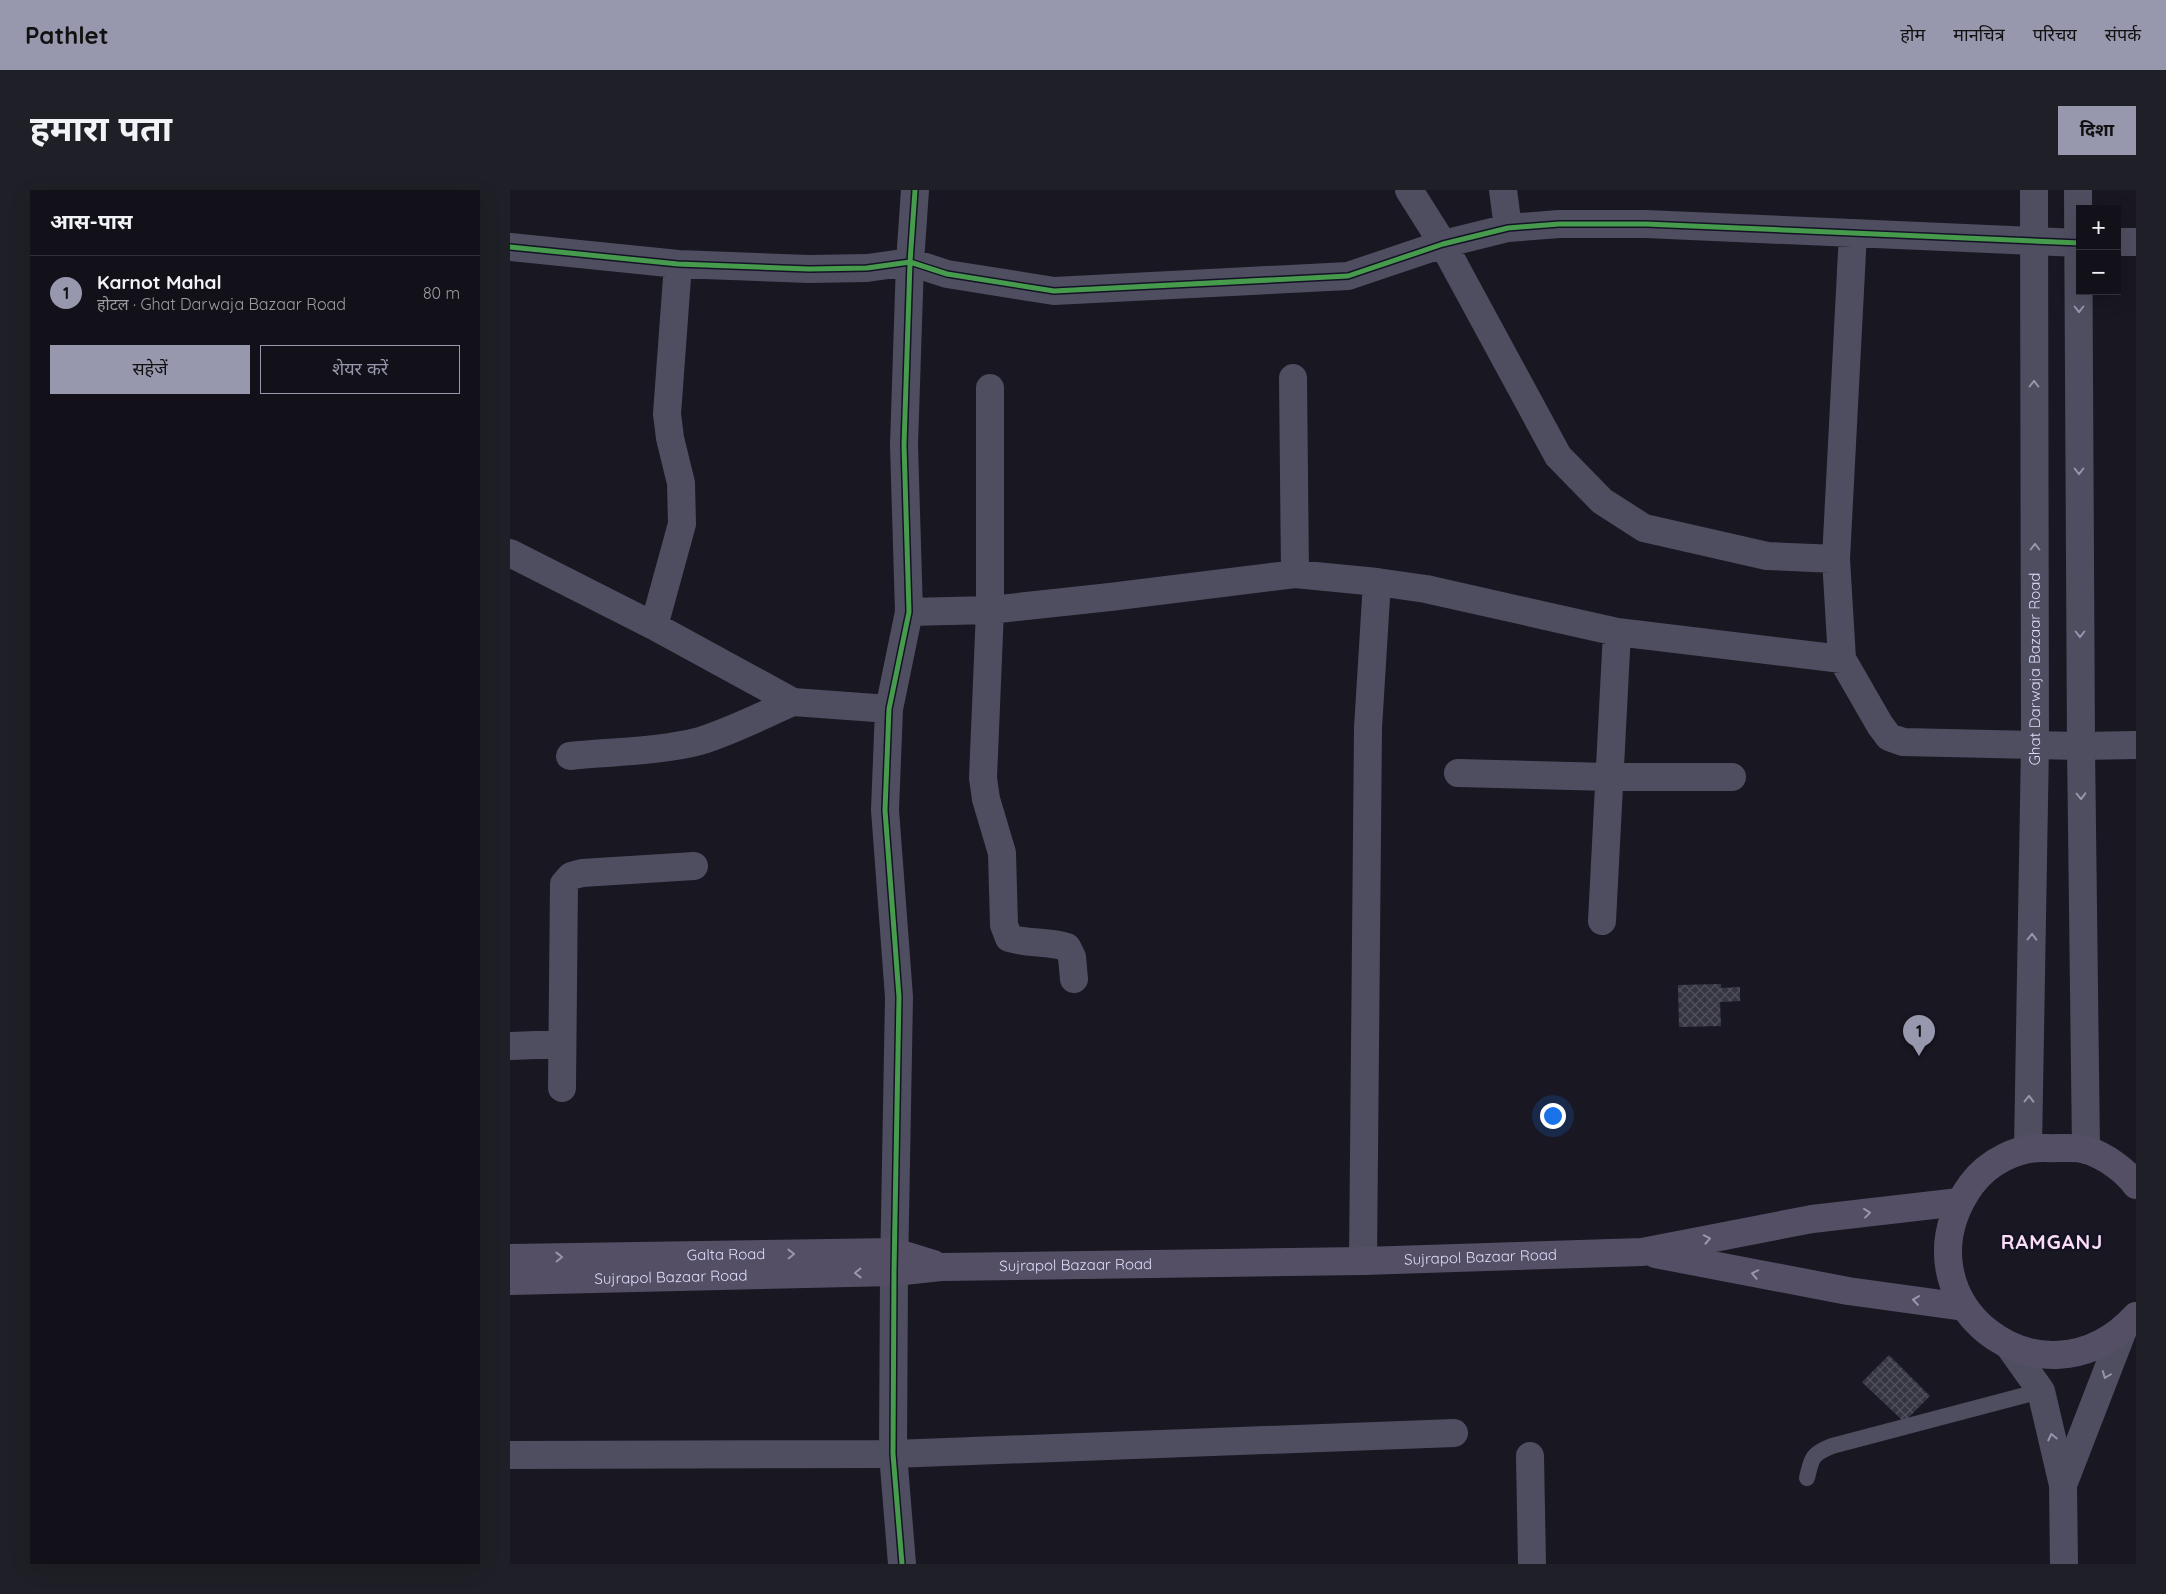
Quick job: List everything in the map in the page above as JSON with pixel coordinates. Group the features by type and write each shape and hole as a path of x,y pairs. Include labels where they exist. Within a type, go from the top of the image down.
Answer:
{"main road":[{"path":"2130,1323 2085,1351 2046,1355 2009,1346 1984,1329 1964,1307 1952,1280 1948,1251 1952,1221 1959,1202 1977,1177 2000,1159 2028,1148 2086,1150 2110,1161 2131,1178 2136,1185"},
{"name":"Sujrapol Bazaar Road","path":"510,1281 894,1262 941,1267 1363,1262 1642,1252 1812,1219 1959,1202"},
{"name":"Sujrapol Bazaar Road","path":"1642,1252 1848,1291 1964,1307"},
{"name":"Galta Road","path":"510,1258 894,1262"}],"street":[{"path":"902,1564 893,1454 894,1262 899,997 884,810 889,709 909,612 904,445 910,262 915,190"},
{"path":"1409,190 1443,244 1558,456 1602,501 1644,528 1767,556 1836,559"},
{"path":"1503,190 1508,228"},
{"name":"Ghat Darwaja Bazaar Road","path":"2028,1148 2035,745 2034,190"},
{"path":"2078,190 2078,205"},
{"path":"510,247 678,264 809,269 867,268 910,262 947,274 1054,291 1348,276 1443,244 1508,228 1559,224 1646,224 2076,243"},
{"path":"1853,233 1836,559 1842,659 1880,725 1889,736 1903,742 2080,746 2136,745"},
{"path":"2121,242 2136,242"},
{"path":"2079,250 2080,746 2086,1150"},
{"path":"654,626 682,524 681,483 670,438 667,414 678,264"},
{"path":"1293,378 1295,574"},
{"path":"990,388 990,610 983,778 986,799 1002,853 1004,925 1009,938 1022,942 1057,944 1067,947 1072,957 1074,979"},
{"path":"510,553 654,626 793,702 889,709"},
{"path":"909,612 990,610 1110,598 1295,574 1426,589 1616,632 1842,659"},
{"path":"1363,1262 1368,728 1377,582"},
{"path":"1602,921 1616,632"},
{"path":"570,756 699,741 732,729 793,702"},
{"path":"1458,773 1609,777 1732,777"},
{"path":"562,1088 564,884 571,876 582,873 694,866"},
{"path":"510,1046 562,1044"},
{"path":"2063,1485 2130,1323"},
{"path":"2009,1346 2041,1391 2063,1485 2064,1564"},
{"path":"510,1455 893,1454 1454,1434"},
{"path":"1530,1456 1532,1564"}],"lane":[{"path":"1807,1478 1811,1460 1817,1452 1832,1446 2041,1391"}],"building":[{"path":"1721,984 1721,988 1740,987 1740,1001 1720,1002 1721,1026 1679,1027 1678,985"},
{"path":"1889,1355 1930,1396 1904,1422 1862,1382"}],"cycle path":[{"path":"902,1564 893,1454 899,997 885,810 889,709 909,612 904,445 910,262 915,190"},
{"path":"510,247 678,264 809,269 867,268 910,262 947,274 1054,291 1348,276 1443,244 1508,228 1559,224 1646,224 2076,243"}],"place":[{"name":"Karnot Mahal","path":"1919,1056"}],"district":[{"name":"RAMGANJ","path":"2052,1242"}]}
